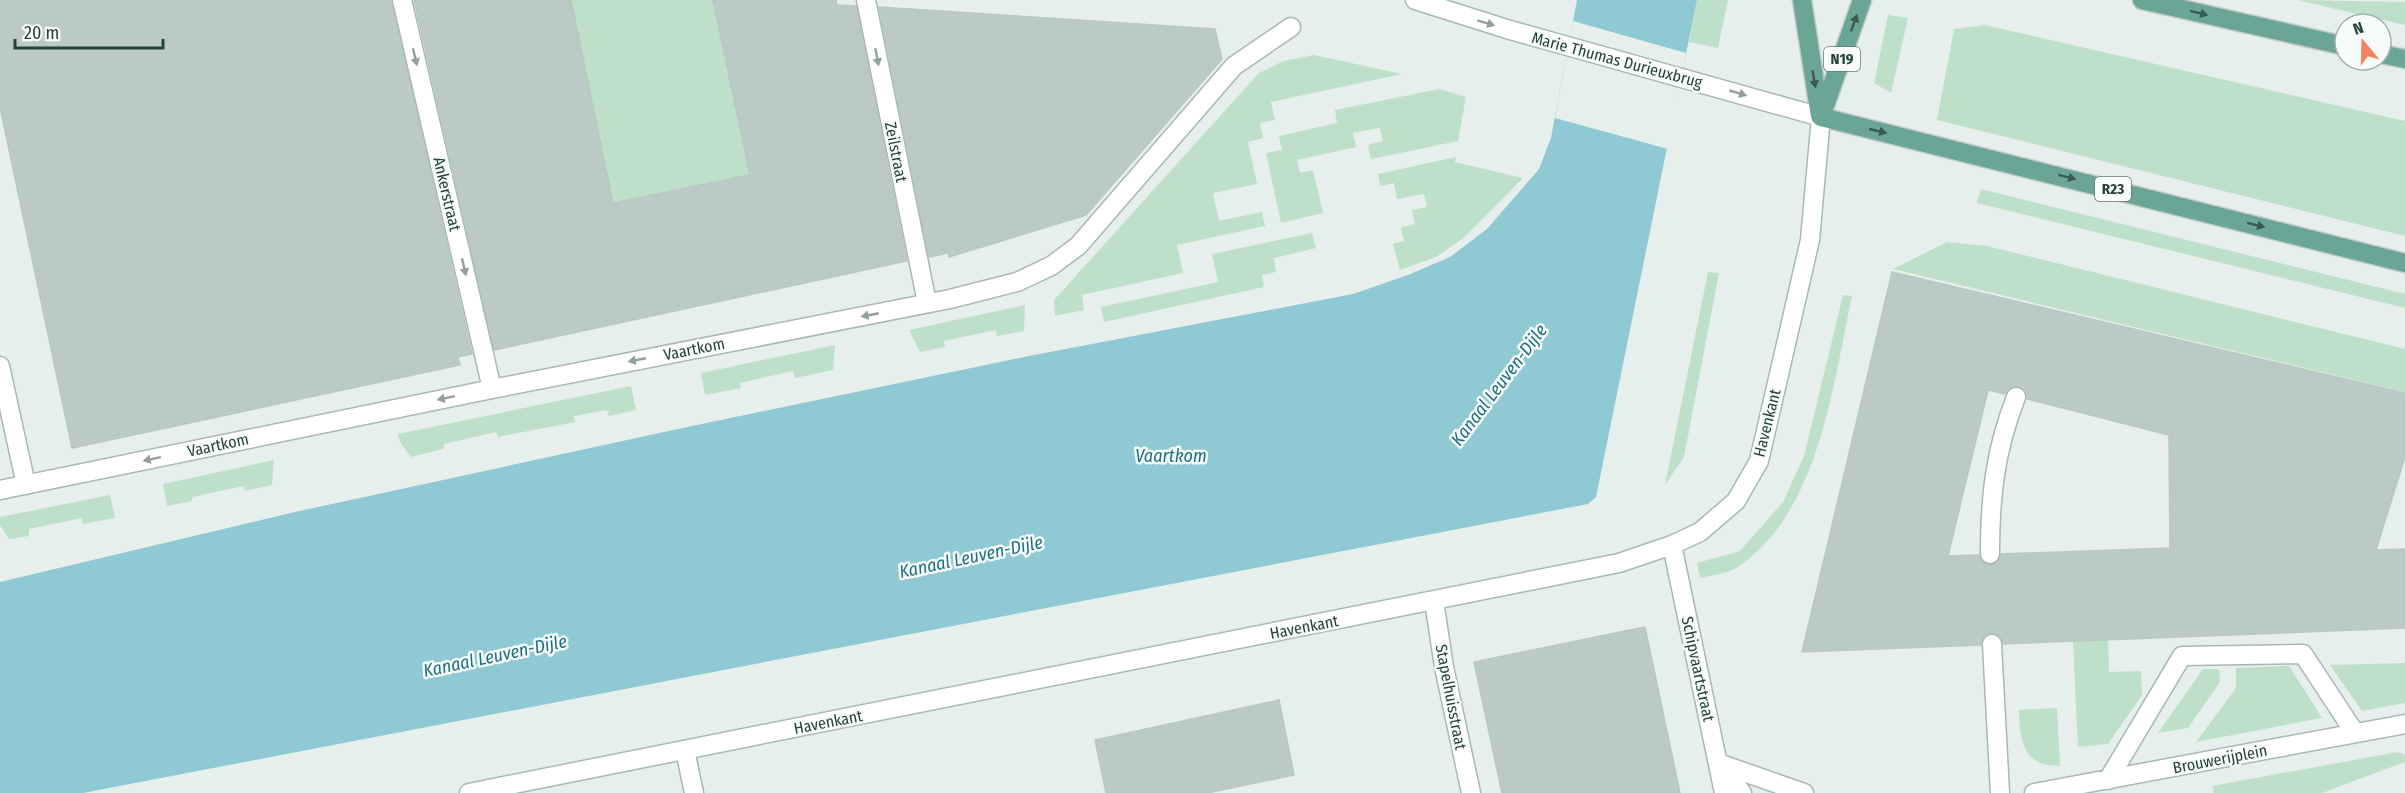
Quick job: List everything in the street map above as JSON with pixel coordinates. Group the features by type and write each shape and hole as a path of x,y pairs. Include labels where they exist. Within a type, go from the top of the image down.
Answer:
{"main road":[{"name":"N19","path":"1802,0 1821,117"},
{"name":"N19","path":"1821,117 1862,0"},
{"path":"2142,0 2333,43"},
{"name":"R23","path":"1821,117 2405,263"}],"street":[{"name":"Ankerstraat","path":"402,0 492,388"},
{"name":"Zeilstraat","path":"866,0 927,303"},
{"name":"Marie Thumas Durieuxbrug","path":"1415,0 1430,7 1568,47 1821,117"},
{"name":"Vaartkom","path":"0,490 492,388 927,303 1017,282 1051,266 1078,246 1234,66 1291,27"},
{"name":"Havenkant","path":"469,793 1619,563 1672,545 1700,532 1736,501 1759,461 1810,240 1821,117"},
{"path":"0,366 26,485"},
{"path":"1990,554 1990,505 1996,458 2016,397"},
{"name":"Schipvaartstraat","path":"1672,545 1724,793"},
{"name":"Stapelhuisstraat","path":"1434,601 1444,667 1471,793"},
{"path":"1992,644 2000,793"},
{"path":"2108,780 2182,656 2303,654 2355,733"},
{"name":"Brouwerijplein","path":"2034,793 2405,724"},
{"path":"685,750 694,793"},
{"path":"1718,763 1742,793"},
{"path":"1718,763 1804,793"}],"green space":[{"path":"571,0 713,0 750,175 613,203"},
{"path":"1697,0 1728,0 1718,48 1689,42"},
{"path":"2297,0 2405,2 2405,25 2393,22 2393,12 2349,12"},
{"path":"1888,15 1908,18 1891,93 1874,83"},
{"path":"1985,25 2405,121 2405,236 1937,120 1954,29"},
{"path":"1314,55 1402,74 1271,102 1275,120 1260,123 1263,138 1248,142 1257,184 1213,193 1219,221 1262,212 1265,226 1177,245 1183,273 1082,295 1084,310 1055,316 1054,300 1259,73 1283,61"},
{"path":"1439,89 1466,97 1458,141 1371,159 1368,145 1383,141 1380,128 1353,133 1356,147 1297,160 1300,173 1313,170 1323,213 1281,223 1266,153 1282,150 1279,136 1337,123 1335,110"},
{"path":"1456,157 1455,162 1523,178 1462,239 1436,257 1400,270 1393,244 1404,241 1401,228 1415,224 1412,210 1427,207 1424,194 1397,199 1394,183 1380,186 1378,174"},
{"path":"1981,189 2405,294 2405,308 1977,203"},
{"path":"1312,233 1316,248 1274,258 1276,272 1262,275 1264,287 1104,322 1101,307 1218,282 1212,254"},
{"path":"1947,242 1987,246 2405,349 2405,392 1893,269"},
{"path":"1708,272 1719,273 1684,457 1665,485"},
{"path":"1843,295 1852,296 1838,368 1818,445 1804,482 1786,516 1764,545 1736,568 1700,578 1697,563 1740,551 1783,502 1804,456"},
{"path":"1025,305 1024,331 997,336 996,330 944,341 945,347 920,352 909,330"},
{"path":"835,345 833,370 795,378 793,371 740,383 741,388 705,395 701,373"},
{"path":"631,386 636,410 609,416 607,410 574,416 575,422 498,437 496,432 444,444 443,449 411,457 400,442 398,434"},
{"path":"274,460 272,485 245,491 244,486 192,497 192,501 167,506 163,484"},
{"path":"110,495 115,518 83,524 82,518 29,529 29,536 9,539 0,525 0,517"},
{"path":"2108,640 2109,672 2141,671 2142,695 2108,744 2078,747 2073,641"},
{"path":"2405,663 2405,703 2362,711 2330,665"},
{"path":"2289,666 2322,718 2196,742 2236,688 2236,668"},
{"path":"2203,669 2219,669 2220,682 2188,728 2158,733"},
{"path":"2057,708 2060,766 2047,765 2031,756 2022,741 2019,721 2019,710"},
{"path":"2398,752 2405,755 2405,762 2322,793 2214,793 2212,786"}],"water":[{"name":"Vaartkom","path":"1577,0 1697,0 1596,497 1588,504 83,793 0,793 0,582 295,512 692,426 1024,357 1353,294 1408,275 1450,257 1487,229 1539,169 1551,138"}],"pier":[{"path":"1573,21 1686,53 1668,149 1555,118"}],"building":[{"path":"0,0 391,0 472,354 458,357 460,365 72,448 0,107"},
{"path":"414,0 571,0 613,203 750,175 713,0 836,0 837,5 856,6 907,261 494,350"},
{"path":"879,7 1215,29 1222,59 1086,215 949,257 948,253 929,257"},
{"path":"1892,272 2405,393 2405,457 2376,550 2405,549 2405,628 2003,644 2001,637 1992,633 1985,635 1981,645 1802,652","holes":["2013,386 2024,389 2027,399 2169,435 2170,548 2001,554 1999,560 1990,565 1984,563 1979,555 1948,556 1988,390 2005,394"]},
{"path":"1645,627 1680,793 1502,793 1474,662"},
{"path":"1279,700 1294,775 1207,793 1106,793 1095,740"}],"water label":[{"name":"Kanaal Leuven-Dijle","path":"1499,385"},
{"name":"Kanaal Leuven-Dijle","path":"971,557"},
{"name":"Kanaal Leuven-Dijle","path":"495,656"}]}
